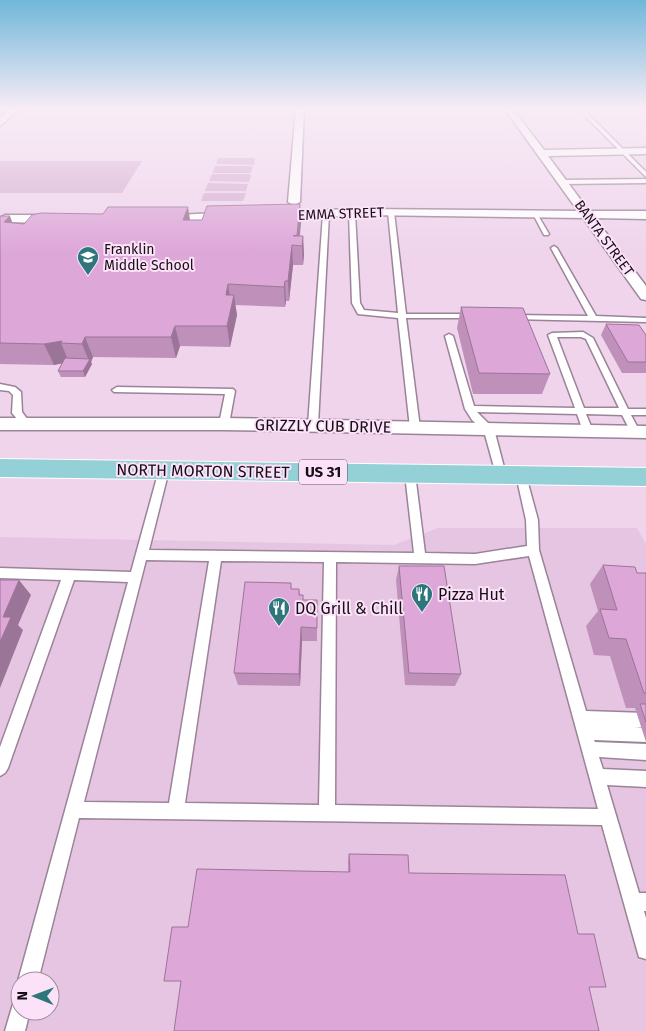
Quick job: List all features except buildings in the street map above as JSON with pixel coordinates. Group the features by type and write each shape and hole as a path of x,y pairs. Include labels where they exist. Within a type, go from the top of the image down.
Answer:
{"main road":[{"name":"NORTH MORTON STREET","path":"0,468 646,477"}],"street":[{"path":"294,202 297,156"},
{"name":"BANTA STREET","path":"543,156 646,296"},
{"name":"EMMA STREET","path":"148,220 392,212 646,215"},
{"path":"3,219 69,220"},
{"name":"GRIZZLY CUB DRIVE","path":"0,424 313,425 641,432"}],"lane":[{"path":"627,156 646,175"},
{"path":"563,182 646,181"},
{"path":"392,212 415,428"},
{"path":"352,213 356,303 361,312 402,316 482,316"},
{"path":"534,213 546,234"},
{"path":"313,425 326,214"},
{"path":"554,248 592,317"},
{"path":"502,316 646,320"},
{"path":"588,431 552,336 584,334 589,338 626,412 641,432"},
{"path":"450,336 470,410 475,418 488,429 532,520 533,550 608,817 639,901 646,950"},
{"path":"0,388 12,389 18,394 17,413 26,424"},
{"path":"117,390 230,391 224,424"},
{"path":"470,410 646,412"},
{"path":"31,971 164,470"},
{"path":"410,474 420,558"},
{"path":"140,555 475,559 533,550"},
{"path":"176,811 216,556"},
{"path":"327,812 330,557"},
{"path":"0,573 134,577"},
{"path":"0,768 69,576"},
{"path":"582,725 646,720"},
{"path":"582,725 646,735"},
{"path":"589,749 646,752"},
{"path":"597,777 646,780"},
{"path":"73,810 608,817"}],"shaded area":[{"path":"218,158 255,158 254,165 216,164"},
{"path":"0,161 142,161 122,193 0,193"},
{"path":"215,166 253,166 251,173 212,173"},
{"path":"212,174 251,174 249,182 209,181"},
{"path":"208,183 248,184 246,191 205,191"},
{"path":"204,193 246,193 243,201 201,201"},
{"path":"438,528 637,528 646,544 646,1031 0,1031 0,537 394,545"}],"place":[{"name":"Franklin Middle School","path":"88,276"},
{"name":"Pizza Hut","path":"422,613"},
{"name":"DQ Grill & Chill","path":"279,627"}]}
